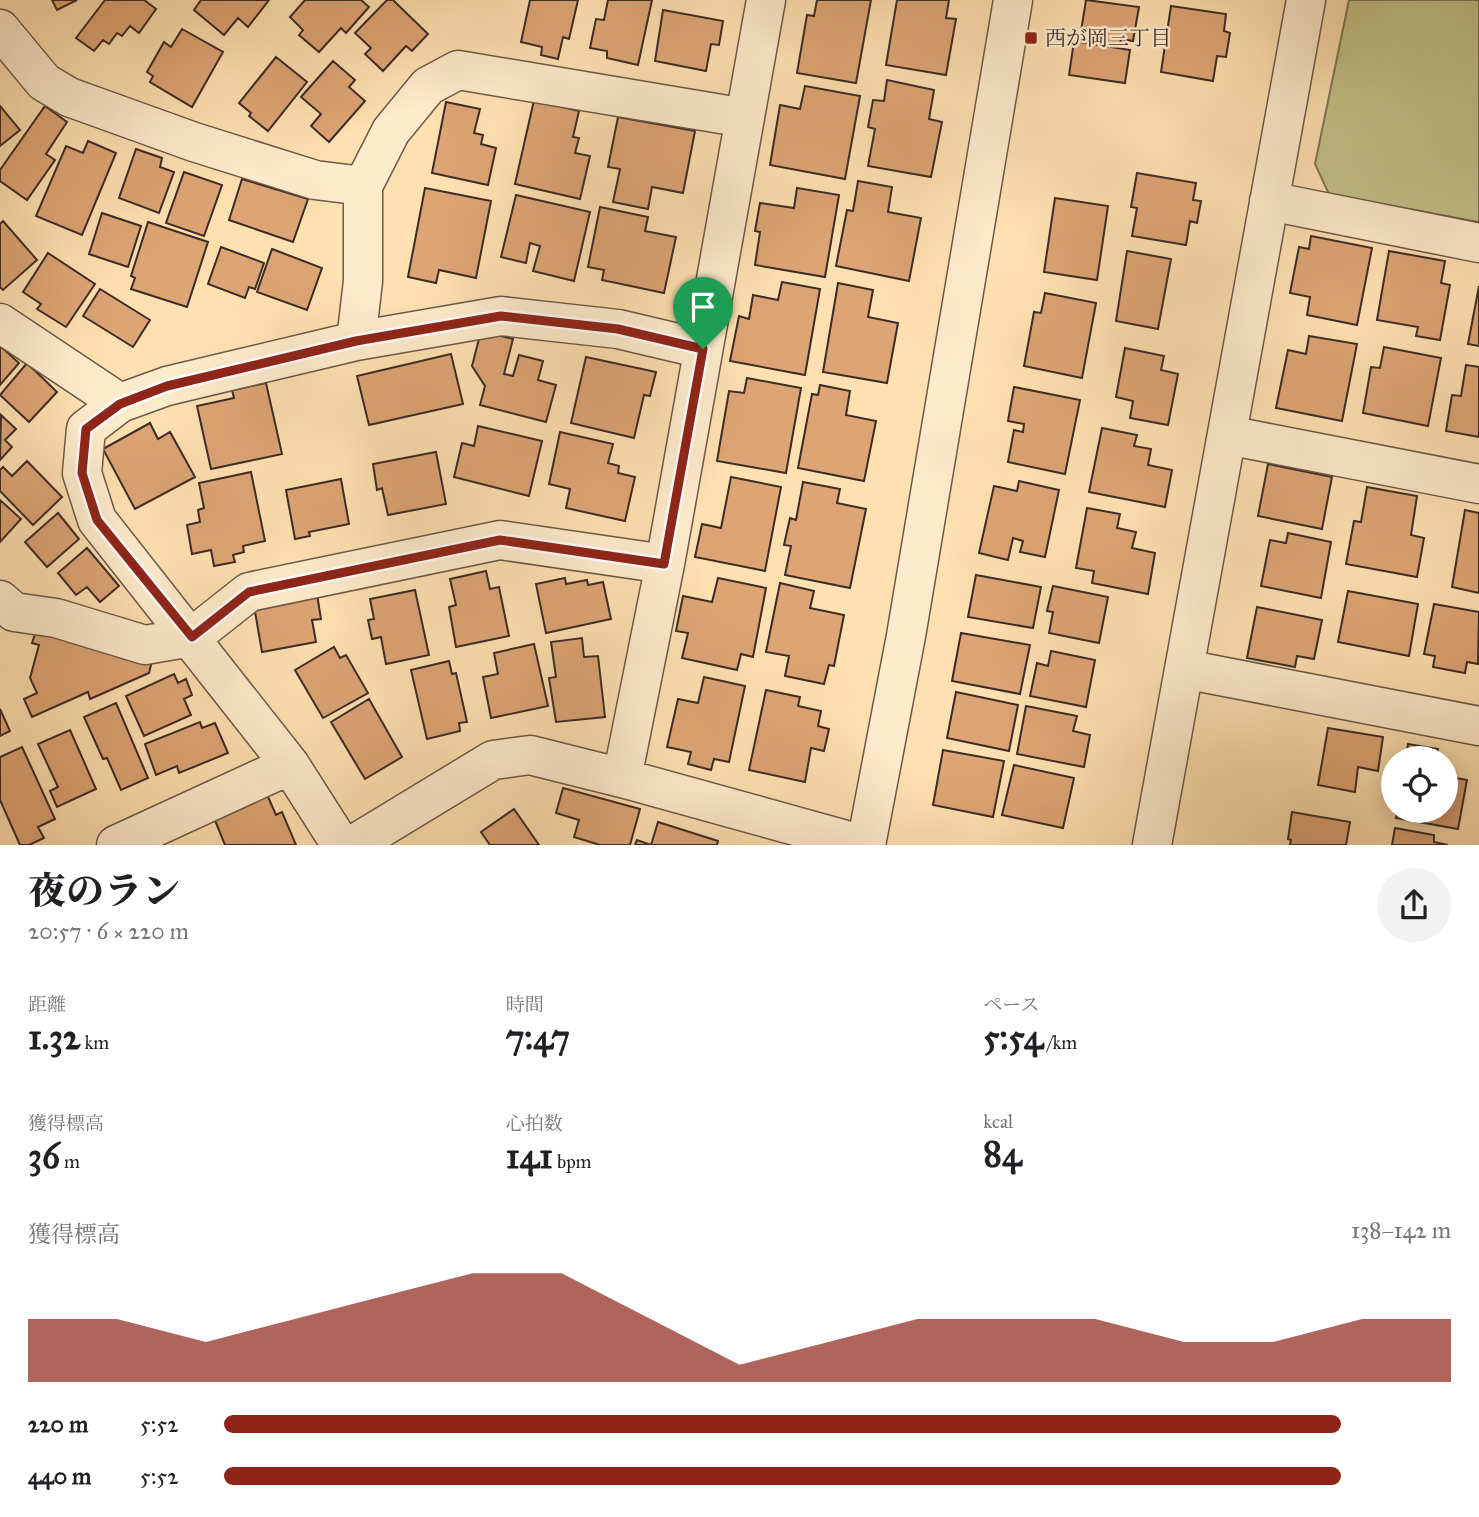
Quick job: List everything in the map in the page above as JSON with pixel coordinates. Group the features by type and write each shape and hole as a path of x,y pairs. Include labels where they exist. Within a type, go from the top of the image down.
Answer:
{"street":[{"path":"622,778 664,564 766,0"},
{"path":"353,845 494,760 530,755 865,845 906,636 1013,0"},
{"path":"1152,845 1306,0"},
{"path":"0,29 44,82 69,97 194,142 315,180 363,186"},
{"path":"356,341 363,281 363,186 391,131 428,86 458,70 745,118"},
{"path":"1269,201 1479,243"},
{"path":"341,845 290,765 192,637 97,520 82,473 86,429 120,404 167,386 356,341 501,316 618,329 703,349"},
{"path":"0,323 120,404"},
{"path":"1227,435 1479,484"},
{"path":"5,610 56,618 145,645 192,637 249,592 500,540 664,564"},
{"path":"1184,669 1479,726"},
{"path":"116,845 290,765"}],"shaded area":[{"path":"1349,0 1479,0 1479,222 1329,194 1315,164"}],"building":[{"path":"52,0 77,0 57,10"},
{"path":"105,0 144,0 156,9 139,33 130,26 122,36 117,33 109,44 103,40 94,51 76,38"},
{"path":"201,0 269,0 248,27 238,18 224,35 194,10"},
{"path":"305,0 361,0 369,7 346,33 341,28 319,52 299,35 303,30 290,17"},
{"path":"387,0 393,0 428,34 412,51 406,46 383,71 365,54 371,48 355,33"},
{"path":"530,0 578,0 569,39 563,37 558,59 541,55 542,47 521,42"},
{"path":"608,0 652,0 638,65 607,58 607,51 590,48 596,19 604,20"},
{"path":"817,0 871,0 856,83 797,73 807,15 814,16"},
{"path":"897,0 949,0 946,18 956,19 946,75 886,65"},
{"path":"1086,0 1139,7 1133,41 1121,39 1120,45 1088,40 1090,33 1081,31"},
{"path":"1171,6 1226,14 1224,31 1230,33 1226,57 1217,56 1213,81 1161,72"},
{"path":"663,10 723,21 719,45 711,44 706,71 655,61"},
{"path":"182,29 223,52 192,107 150,82 153,76 147,72 164,42 171,47"},
{"path":"1074,41 1130,50 1125,83 1069,75"},
{"path":"276,57 307,82 268,131 249,116 251,113 239,103"},
{"path":"333,61 355,80 349,87 365,101 329,142 311,126 321,114 301,97"},
{"path":"887,80 934,90 929,119 942,122 931,177 868,166 875,129 868,127 873,100 884,101"},
{"path":"805,86 860,96 845,179 770,165 780,105 800,109"},
{"path":"534,100 579,111 573,137 579,138 575,153 590,156 580,199 515,184"},
{"path":"446,102 480,109 474,133 483,135 481,144 496,148 488,185 432,173"},
{"path":"0,106 20,130 0,146"},
{"path":"45,106 67,122 46,154 55,160 27,200 0,181 0,170"},
{"path":"618,117 695,131 683,193 652,187 648,209 613,202 620,169 608,167"},
{"path":"88,141 116,153 82,235 36,216 66,146 83,153"},
{"path":"136,149 162,158 160,167 174,172 159,213 119,198"},
{"path":"184,172 222,185 204,236 166,223"},
{"path":"1137,173 1196,183 1193,200 1201,201 1197,223 1190,221 1186,245 1132,236 1137,208 1131,207"},
{"path":"242,179 308,199 293,242 229,220"},
{"path":"858,181 892,187 888,212 921,218 909,281 836,266 847,210 853,211"},
{"path":"425,188 491,201 476,278 439,270 436,283 408,277"},
{"path":"797,188 839,195 825,277 755,265 760,232 755,231 760,203 794,208"},
{"path":"516,195 590,212 574,281 533,271 540,246 530,243 526,263 501,257"},
{"path":"1055,198 1108,206 1097,280 1044,272"},
{"path":"600,207 648,217 645,231 676,237 664,293 602,280 604,270 588,267"},
{"path":"102,213 141,226 128,267 89,254"},
{"path":"3,221 37,260 3,290 0,287 0,224"},
{"path":"148,222 208,242 187,307 131,289 135,278 131,276"},
{"path":"1311,236 1372,248 1357,325 1307,315 1310,297 1290,293 1299,247 1309,249"},
{"path":"221,247 264,263 255,289 249,287 245,298 208,284"},
{"path":"272,249 322,268 307,310 257,292"},
{"path":"1127,251 1171,259 1158,329 1116,321"},
{"path":"1389,251 1445,261 1441,283 1450,285 1440,340 1416,336 1418,327 1377,320"},
{"path":"48,253 95,284 66,327 37,309 41,304 23,292"},
{"path":"782,282 820,289 805,375 730,361 739,316 749,319 753,295 778,300"},
{"path":"838,283 873,290 868,317 898,323 887,383 823,372"},
{"path":"1479,286 1479,346 1468,344"},
{"path":"100,289 150,320 133,347 83,316"},
{"path":"1045,293 1096,303 1082,378 1024,366 1034,312 1041,313"},
{"path":"481,331 513,339 504,374 513,376 519,355 543,361 538,380 556,385 546,422 480,405 485,386 472,366"},
{"path":"1309,336 1357,344 1342,421 1276,408 1288,350 1306,354"},
{"path":"0,346 19,363 0,385"},
{"path":"1384,347 1441,358 1428,426 1363,413 1371,367 1380,368"},
{"path":"1125,348 1164,356 1161,370 1178,374 1168,425 1130,418 1133,401 1116,397"},
{"path":"451,354 463,404 369,425 357,376"},
{"path":"586,357 656,372 650,396 644,395 634,438 571,423"},
{"path":"27,363 57,392 29,422 0,395"},
{"path":"1466,365 1479,367 1479,437 1446,431 1452,395 1461,396"},
{"path":"747,378 801,388 786,473 717,461 729,391 744,393"},
{"path":"266,383 282,454 211,469 197,406 234,398 232,390"},
{"path":"820,385 850,391 846,415 876,421 864,481 798,468 812,394 818,395"},
{"path":"1014,387 1080,400 1065,474 1008,462 1014,430 1023,432 1024,424 1008,421"},
{"path":"1,415 16,429 5,440 12,447 0,460"},
{"path":"150,423 158,439 170,432 195,477 135,509 103,449"},
{"path":"478,426 542,441 529,496 454,477 462,443 474,446"},
{"path":"1102,428 1137,435 1134,446 1151,449 1148,465 1172,470 1165,507 1089,492"},
{"path":"560,432 613,444 608,463 619,466 618,473 635,477 625,521 566,508 570,489 549,484"},
{"path":"436,452 446,504 388,515 382,488 377,490 373,464"},
{"path":"27,461 62,497 33,525 0,491 0,470 3,467 12,476"},
{"path":"1268,464 1332,477 1322,529 1258,516"},
{"path":"251,472 265,541 243,546 244,552 233,555 235,562 214,566 211,550 192,554 187,525 200,522 198,510 204,508 199,483"},
{"path":"731,477 781,487 765,571 695,557 702,524 721,528"},
{"path":"341,479 349,524 309,532 310,536 295,539 286,490"},
{"path":"1019,481 1059,490 1045,557 1020,552 1023,541 1013,538 1008,560 979,553 994,486 1017,491"},
{"path":"803,482 840,489 837,503 866,509 850,588 785,575 791,546 784,545 790,518 796,520"},
{"path":"1367,487 1417,496 1411,535 1424,538 1417,577 1346,564 1354,521 1361,522"},
{"path":"0,500 21,519 0,542"},
{"path":"1087,508 1120,514 1117,528 1136,532 1132,548 1155,553 1148,594 1092,583 1094,571 1076,568"},
{"path":"1465,510 1479,513 1479,593 1452,587"},
{"path":"58,513 79,539 47,567 25,542"},
{"path":"1288,533 1331,542 1321,598 1261,586 1270,540 1286,543"},
{"path":"87,548 119,586 100,602 87,587 76,595 58,573"},
{"path":"486,571 490,589 499,587 509,636 456,647 449,607 456,605 450,579"},
{"path":"976,575 1041,587 1033,628 968,617"},
{"path":"565,578 566,584 587,580 588,585 603,582 611,619 546,633 536,584"},
{"path":"718,578 766,588 753,657 741,654 737,670 682,658 688,633 676,631 683,596 712,602"},
{"path":"780,583 814,591 810,608 844,615 834,666 829,665 824,684 785,676 789,656 766,652"},
{"path":"1053,586 1108,597 1099,643 1049,633 1053,612 1047,611"},
{"path":"415,590 429,655 386,664 381,637 372,639 368,620 374,619 370,599"},
{"path":"1348,591 1418,604 1409,656 1338,642"},
{"path":"317,594 321,619 312,620 316,642 262,652 254,606"},
{"path":"1434,604 1479,612 1478,664 1467,662 1465,673 1433,667 1435,656 1424,654"},
{"path":"1257,607 1322,620 1314,659 1297,656 1295,667 1247,658"},
{"path":"37,628 152,661 149,673 90,699 88,692 32,717 24,699 37,693 30,678 39,645 32,643"},
{"path":"961,633 1030,645 1020,694 952,681"},
{"path":"582,638 584,657 598,656 605,717 556,722 549,678 556,677 551,642"},
{"path":"534,644 548,706 491,718 483,677 498,674 494,653"},
{"path":"334,647 340,658 346,655 368,693 323,718 295,670"},
{"path":"1051,651 1095,660 1086,707 1030,696 1037,663 1048,666"},
{"path":"449,661 452,674 456,673 467,722 459,723 460,731 427,739 411,670"},
{"path":"174,674 178,683 186,679 192,695 184,699 191,715 144,736 126,696"},
{"path":"704,677 745,686 729,762 714,759 711,770 688,764 691,752 667,747 678,699 698,703"},
{"path":"766,690 800,697 798,706 821,711 818,726 829,729 824,751 811,748 805,782 749,770"},
{"path":"956,692 1018,705 1009,751 947,738"},
{"path":"369,699 402,757 365,779 331,722"},
{"path":"116,703 148,778 121,790 84,717"},
{"path":"1026,706 1077,716 1073,731 1090,735 1084,767 1017,754"},
{"path":"0,709 10,731 0,736"},
{"path":"200,722 202,728 215,723 228,753 179,773 177,766 156,775 145,744"},
{"path":"1328,728 1383,737 1378,771 1358,767 1355,792 1318,785"},
{"path":"70,730 96,789 57,807 50,791 58,787 38,744"},
{"path":"22,747 55,819 38,827 44,838 29,845 20,845 0,800 0,757"},
{"path":"943,750 1004,761 993,817 933,805"},
{"path":"1014,765 1074,778 1063,828 1002,815"},
{"path":"1458,778 1467,780 1458,829 1424,823 1458,823"},
{"path":"563,788 640,809 630,845 600,845 574,837 579,820 556,813"},
{"path":"265,790 276,815 282,812 296,845 225,845 212,813"},
{"path":"514,809 539,845 490,845 481,832"},
{"path":"1292,812 1350,822 1346,845 1290,845 1291,840 1288,839"},
{"path":"658,822 718,841 717,845 651,845"},
{"path":"1395,828 1434,835 1434,842 1448,845 1392,845"},
{"path":"637,840 651,845 635,845"}],"place":[{"name":"西が岡三丁目","path":"1031,38"}],"route":[{"path":"501,316 618,329 703,349 664,564 500,540 249,592 192,637 97,520 82,473 86,429 120,404 167,386 438,324 501,316"}]}
